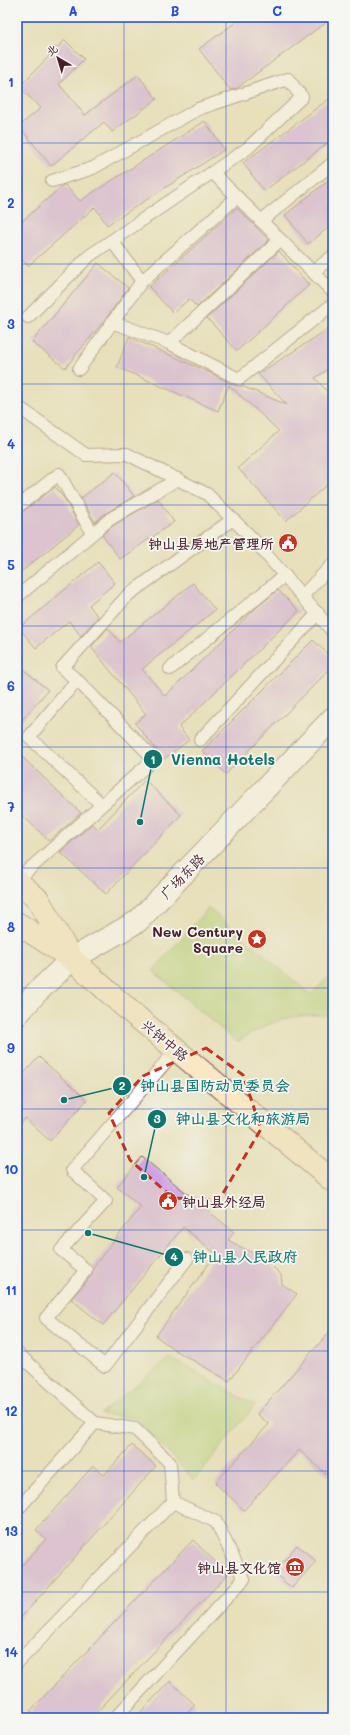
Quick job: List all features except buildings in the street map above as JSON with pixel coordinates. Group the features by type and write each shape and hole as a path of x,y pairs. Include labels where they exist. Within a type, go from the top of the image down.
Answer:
{"main road":[{"name":"兴钟中路","path":"17,880 38,899 72,959"},
{"name":"兴钟中路","path":"17,922 72,959 125,1007 333,1180"}],"street":[{"name":"广场东路","path":"17,1015 36,993 72,959 138,921 333,718"}],"lane":[{"path":"28,317 89,256 248,148 302,97 288,79 198,109 93,168 52,181"},
{"path":"261,221 333,163"},
{"path":"213,172 333,292"},
{"path":"79,369 142,281 237,197"},
{"path":"169,343 280,240"},
{"path":"112,241 142,281"},
{"path":"313,272 333,256"},
{"path":"112,322 169,343 239,379 333,304"},
{"path":"17,406 86,455 127,454 207,494 254,539 333,632"},
{"path":"17,507 59,474 92,533"},
{"path":"17,597 110,519 178,479"},
{"path":"17,880 154,759 77,680 62,668 128,595 233,519"},
{"path":"302,596 333,564"},
{"path":"170,669 285,575"},
{"path":"200,740 318,613"},
{"path":"77,680 29,738 102,805"},
{"path":"176,1050 72,1170 106,1201 61,1250 86,1270 46,1318 105,1366 187,1259"},
{"path":"17,1353 95,1423 135,1429 170,1463 173,1502 17,1663"},
{"path":"17,1510 95,1423"},
{"path":"114,1718 244,1579 216,1522 173,1502"}],"highlighted area":[{"path":"206,1048 243,1075 261,1129 219,1200 173,1198 130,1160 109,1113 143,1076"}],"green space":[{"path":"208,908 311,995 333,972 333,1016 305,1015 282,1020 272,1023 237,1042 153,971"},
{"path":"170,1358 255,1405 194,1480 136,1418 100,1414"}],"place":[{"name":"钟山县房地产管理所","path":"288,543"},
{"name":"Vienna Hotels","path":"140,822"},
{"name":"New Century Square","path":"257,939"},
{"name":"钟山县国防动员委员会","path":"64,1100"},
{"name":"钟山县文化和旅游局","path":"144,1177"},
{"name":"钟山县外经局","path":"168,1201"},
{"name":"钟山县人民政府","path":"88,1233"},
{"name":"钟山县文化馆","path":"295,1567"}]}
